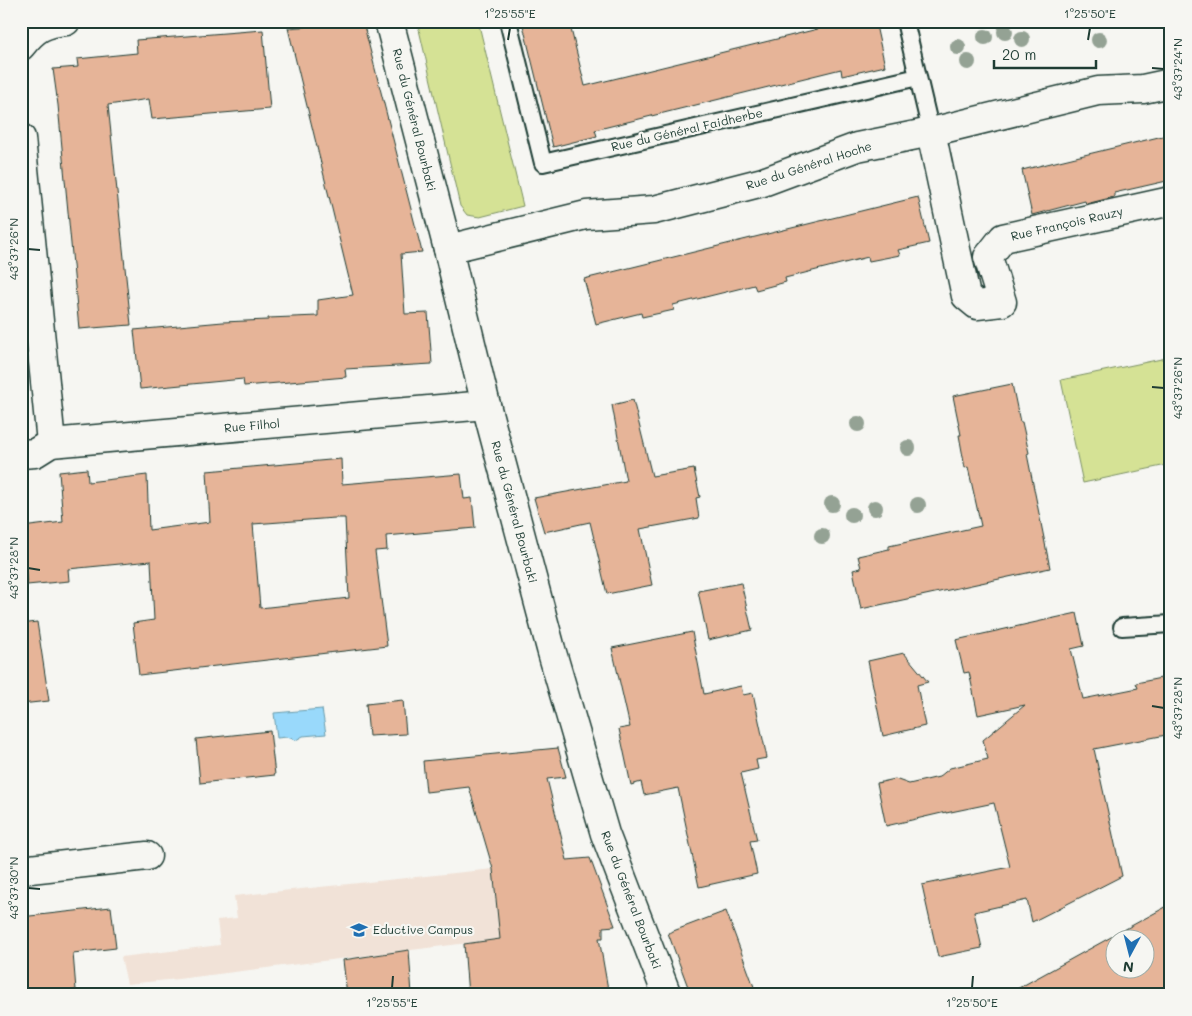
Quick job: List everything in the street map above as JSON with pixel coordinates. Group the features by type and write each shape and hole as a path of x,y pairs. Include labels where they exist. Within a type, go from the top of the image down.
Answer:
{"street":[{"path":"21,46 34,31 41,27 51,22 66,21"},
{"name":"Rue du Général Bourbaki","path":"389,21 486,405 551,649 605,834 666,995"},
{"name":"Rue du Général Hoche","path":"448,249 586,215 654,210 763,182 857,147 932,132 1098,91 1143,89 1171,83"},
{"name":"Rue François Rauzy","path":"932,132 966,296 977,305 1002,302 988,257 1003,238 1171,201"},
{"path":"21,138 52,443"},
{"name":"Rue Filhol","path":"21,454 35,453 52,443 486,405"},
{"path":"21,870 147,856"}],"lane":[{"name":"Rue du Général Faidherbe","path":"508,21 544,163 918,77"},
{"path":"905,21 932,132"},
{"path":"1122,627 1171,624"}],"shaded area":[{"name":"Eductive Campus","path":"493,869 500,939 127,984 121,957 220,945 217,920 237,918 234,896"}],"green space":[{"path":"417,21 478,21 523,206 480,217 467,215 460,206"},
{"path":"1171,357 1171,464 1083,483 1061,380"}],"water":[{"path":"322,709 326,734 303,736 296,740 287,737 277,738 274,713"}],"building":[{"path":"522,21 569,21 585,86 830,26 829,21 875,21 885,66 842,76 841,69 595,130 597,136 553,147"},
{"path":"363,22 422,252 401,254 405,314 428,313 432,364 345,369 346,377 244,386 243,379 140,389 134,330 268,320 268,318 318,316 318,300 353,295 288,28"},
{"path":"263,30 270,109 152,119 149,99 108,105 131,325 79,329 53,69 78,67 77,59 137,53 136,40"},
{"path":"1171,134 1171,180 1114,193 1114,197 1086,204 1085,201 1032,215 1022,170"},
{"path":"918,197 929,243 898,250 900,255 869,261 868,257 785,278 786,282 756,290 754,285 673,305 674,310 642,317 641,313 596,324 584,279"},
{"path":"1012,384 1029,453 1027,454 1050,568 861,609 853,570 861,568 858,556 889,549 889,546 981,526 968,467 965,468 953,396"},
{"path":"633,400 652,476 694,469 700,497 696,498 699,518 640,529 652,585 607,594 590,522 544,532 534,498 626,481 612,405"},
{"path":"341,459 342,484 461,474 464,499 472,498 475,528 386,536 387,550 375,551 387,646 139,675 133,623 154,620 151,561 68,569 69,581 27,585 22,527 63,522 59,472 87,469 88,482 147,475 149,530 210,522 207,471","holes":["345,518 349,598 260,608 253,524"]},
{"path":"741,583 752,630 708,640 698,591"},
{"path":"1077,613 1084,646 1071,649 1083,699 1138,688 1136,683 1171,676 1171,734 1094,749 1122,876 1032,922 1027,900 974,912 982,948 938,957 922,885 1010,867 994,803 886,826 877,783 895,779 909,784 939,777 950,768 988,759 983,740 1025,705 978,715 969,672 964,673 956,640"},
{"path":"37,622 49,701 21,704 21,624"},
{"path":"692,632 704,694 741,686 743,695 753,693 767,758 756,760 758,769 741,773 757,840 750,841 757,874 699,887 678,788 644,795 641,782 631,785 619,729 630,727 612,648"},
{"path":"904,653 928,682 917,685 925,726 883,736 868,661"},
{"path":"403,700 406,734 369,736 366,704"},
{"path":"270,731 275,775 200,783 196,739"},
{"path":"558,748 566,777 547,779 567,860 590,858 615,926 603,927 603,938 599,938 609,995 468,995 464,944 500,939 493,869 469,787 426,792 423,761"},
{"path":"1171,904 1171,995 1006,995 1104,941 1104,978 1154,978 1154,928 1127,928"},
{"path":"111,907 116,948 73,953 76,990 21,995 21,917"},
{"path":"726,911 757,995 691,995 668,933"},
{"path":"409,950 412,995 347,995 343,960"}],"place":[{"name":"Eductive Campus","path":"359,930"}]}
